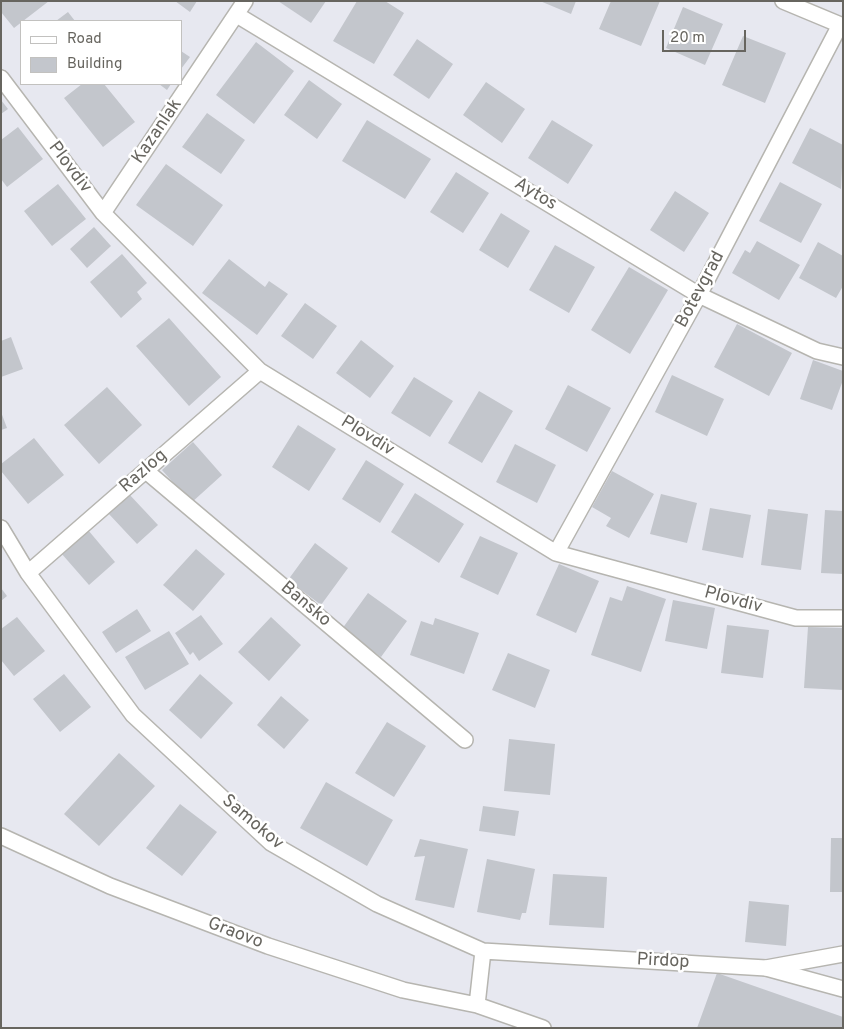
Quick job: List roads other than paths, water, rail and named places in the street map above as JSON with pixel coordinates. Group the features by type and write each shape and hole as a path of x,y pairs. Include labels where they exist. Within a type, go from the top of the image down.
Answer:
{"street":[{"name":"Kazanlak","path":"103,213 245,1"},
{"path":"783,1 841,25"},
{"name":"Aytos","path":"237,15 699,295 817,351 843,357"},
{"name":"Botevgrad","path":"556,553 699,295 841,25"},
{"name":"Plovdiv","path":"1,78 103,213 260,371 556,553 796,618 843,618"},
{"name":"Razlog","path":"28,573 260,371"},
{"name":"Bansko","path":"146,470 465,740"},
{"name":"Samokov","path":"1,528 28,573 132,715 271,843 377,904 483,951"},
{"name":"Graovo","path":"1,836 110,886 268,946 403,990 477,1005"},
{"path":"483,951 477,1005 543,1028"},
{"name":"Pirdop","path":"483,951 766,968 843,954"},
{"path":"766,968 843,989"}]}
